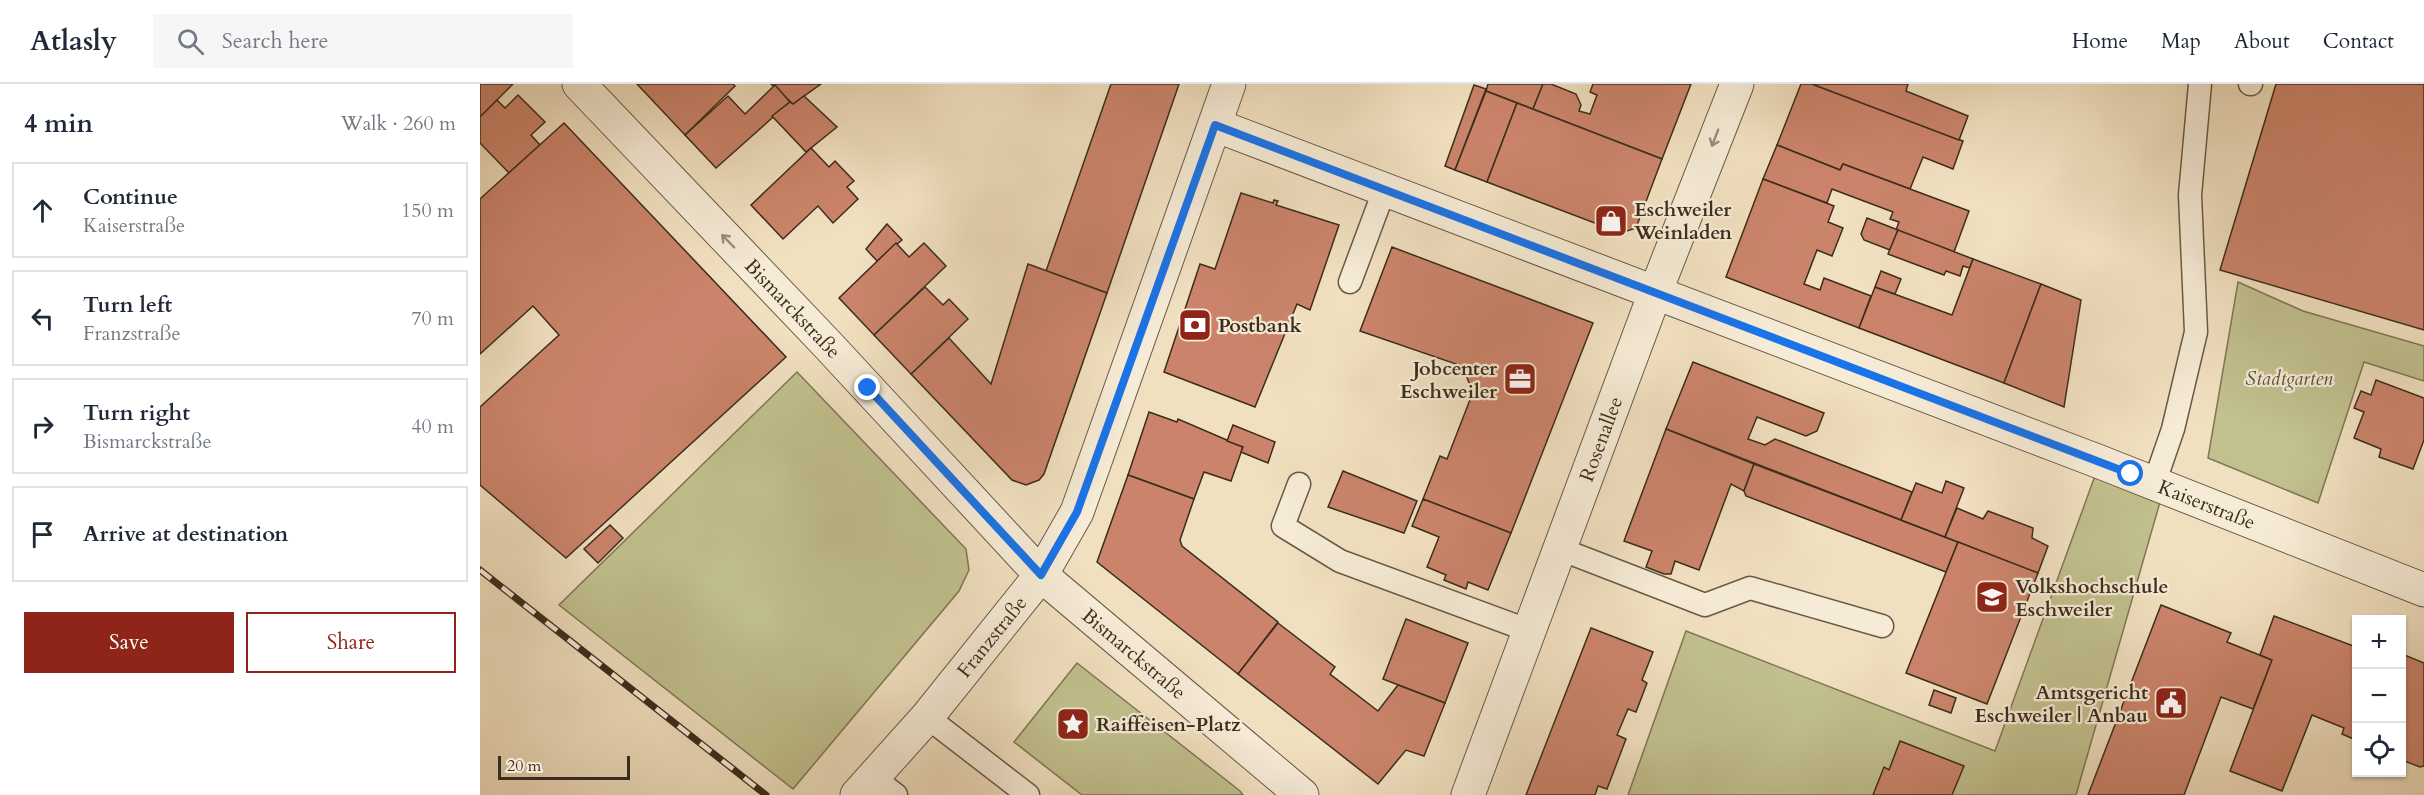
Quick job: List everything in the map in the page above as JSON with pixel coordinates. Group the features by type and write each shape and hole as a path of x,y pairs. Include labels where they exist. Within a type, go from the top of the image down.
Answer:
{"street":[{"name":"Bismarckstraße","path":"579,84 827,344 1041,575 1302,795"},
{"name":"Franzstraße","path":"876,789 927,717 1041,575 1077,512 1229,84"},
{"name":"Rosenallee","path":"1468,795 1655,293 1737,84"},
{"name":"Kaiserstraße","path":"1215,125 1385,188 2424,590"}],"lane":[{"path":"2154,484 2173,429 2196,332 2190,195 2200,84"},
{"path":"1350,282 1385,188"},
{"path":"1299,484 1283,526 1340,561 1530,631"},
{"path":"1560,549 1706,604 1750,588 1882,626"},
{"path":"927,717 1028,795"}],"green space":[{"name":"Stadtgarten","path":"2238,282 2303,311 2424,346 2424,381 2364,362 2318,503 2208,458"},
{"path":"797,372 966,549 969,570 959,591 793,789 559,605"},
{"path":"2100,462 2164,488 2076,795 1628,795 1686,631 1995,751"},
{"path":"1077,663 1243,795 1082,795 1014,742"}],"building":[{"path":"480,84 513,84 480,117"},
{"path":"637,84 733,84 735,86 685,135"},
{"path":"771,84 821,84 793,104"},
{"path":"1111,84 1179,84 1107,293 1046,271"},
{"path":"1488,84 1543,84 1533,109 1486,91"},
{"path":"1543,84 1551,84 1576,94 1581,105 1579,111 1590,114 1597,95 1590,92 1593,84 1691,84 1662,159 1533,109"},
{"path":"1801,84 1812,84 1963,141 1953,169 1923,157 1910,189 1843,164 1840,170 1777,145"},
{"path":"1812,84 1908,84 1906,91 1968,116 1959,140"},
{"path":"2276,84 2424,84 2424,330 2220,270"},
{"path":"775,85 790,102 716,168 685,135 728,96 745,114"},
{"path":"1474,85 1486,89 1455,170 1445,166"},
{"path":"1486,91 1517,103 1487,182 1455,170"},
{"path":"518,95 545,122 531,135 540,145 509,173 480,143 480,117 497,100 505,108"},
{"path":"804,96 837,127 806,152 772,116 790,102 793,104"},
{"path":"1517,103 1662,159 1636,228 1621,233 1487,182"},
{"path":"564,123 786,357 566,558 480,485 480,407 559,335 533,306 480,354 480,199"},
{"path":"1777,145 1840,170 1843,164 1969,211 1954,252 1896,230 1899,222 1890,219 1893,212 1832,189 1827,203 1763,179"},
{"path":"811,148 829,167 835,161 854,181 847,187 858,199 833,223 818,206 783,239 751,205"},
{"path":"1763,179 1834,206 1828,222 1843,228 1832,256 1817,250 1804,284 1820,290 1824,278 1871,296 1859,328 1726,277"},
{"path":"1241,193 1273,203 1274,200 1278,201 1276,205 1339,225 1310,310 1297,304 1255,407 1164,372 1200,264 1215,269"},
{"path":"1867,218 1898,230 1890,250 1864,240 1861,234"},
{"path":"887,224 902,240 877,261 866,249"},
{"path":"1898,230 1973,259 1970,268 1963,266 1960,276 1946,271 1944,275 1888,254"},
{"path":"896,243 909,257 924,243 946,266 874,335 839,298"},
{"name":"Jobcenter Eschweiler","path":"1392,247 1593,323 1511,533 1423,499 1440,456 1447,459 1473,392 1462,366 1360,331"},
{"path":"1973,259 2041,284 2004,383 1859,328 1875,287 1952,315"},
{"path":"1028,264 1107,293 1044,474 1039,480 1026,485 1012,480 911,374 949,338 991,384"},
{"path":"1881,271 1901,279 1895,294 1875,287"},
{"path":"2041,284 2081,300 2064,407 2004,383"},
{"path":"925,287 943,305 949,299 968,319 911,374 874,335"},
{"path":"1693,362 1824,413 1817,431 1806,436 1757,417 1748,439 1765,445 1775,439 1912,492 1901,520 1666,429"},
{"path":"2376,380 2424,398 2424,440 2413,469 2379,457 2381,449 2354,438 2364,412 2354,408 2361,391 2371,395"},
{"path":"1149,412 1177,422 1178,419 1243,447 1231,481 1204,472 1194,499 1128,475"},
{"path":"1233,425 1275,442 1268,463 1241,452 1243,447 1227,441"},
{"path":"1666,429 1754,464 1744,491 1731,484 1699,570 1675,561 1671,574 1664,574 1646,567 1652,551 1624,541"},
{"path":"1754,464 1958,542 1946,572 1746,496 1744,491"},
{"path":"1343,471 1417,501 1404,533 1328,507"},
{"path":"1128,475 1194,499 1180,540 1182,546 1278,622 1238,674 1097,562"},
{"path":"1946,481 1964,488 1945,537 1901,520 1916,483 1942,493"},
{"path":"1423,499 1511,533 1488,590 1468,582 1466,589 1444,580 1446,575 1427,567 1439,537 1412,526"},
{"path":"1957,508 1983,519 1988,511 2033,528 2032,538 2048,546 2038,573 1945,537"},
{"path":"610,525 623,538 598,563 584,549"},
{"path":"1958,542 2038,573 1987,704 1906,673"},
{"name":"Amtsgericht Eschweiler | Anbau","path":"2161,605 2231,633 2227,642 2272,660 2253,709 2221,697 2184,795 2088,795"},
{"path":"2274,616 2352,645 2352,738 2342,734 2344,728 2312,715 2282,791 2230,771 2272,660 2260,655"},
{"path":"1406,619 1468,643 1445,703 1383,679"},
{"path":"1278,623 1335,667 1330,674 1378,711 1398,685 1445,703 1424,756 1406,750 1378,784 1238,674"},
{"path":"1591,628 1653,652 1642,680 1647,683 1636,712 1628,709 1617,735 1626,739 1607,789 1598,786 1595,795 1526,795"},
{"path":"2406,656 2424,663 2424,766 2420,767 2406,762"},
{"path":"1934,690 1956,698 1951,713 1929,705"},
{"path":"1900,741 1964,766 1952,795 1873,795 1884,767 1889,770"}],"railway":[{"path":"480,570 766,795"}],"place":[{"name":"Eschweiler Weinladen","path":"1611,221"},
{"name":"Postbank","path":"1195,325"},
{"name":"Jobcenter Eschweiler","path":"1520,379"},
{"name":"Volkshochschule Eschweiler","path":"1992,597"},
{"name":"Amtsgericht Eschweiler | Anbau","path":"2171,703"},
{"name":"Raiffeisen-Platz","path":"1073,724"}],"route":[{"path":"868,388 1041,575 1077,512 1215,125 2131,474"}]}
